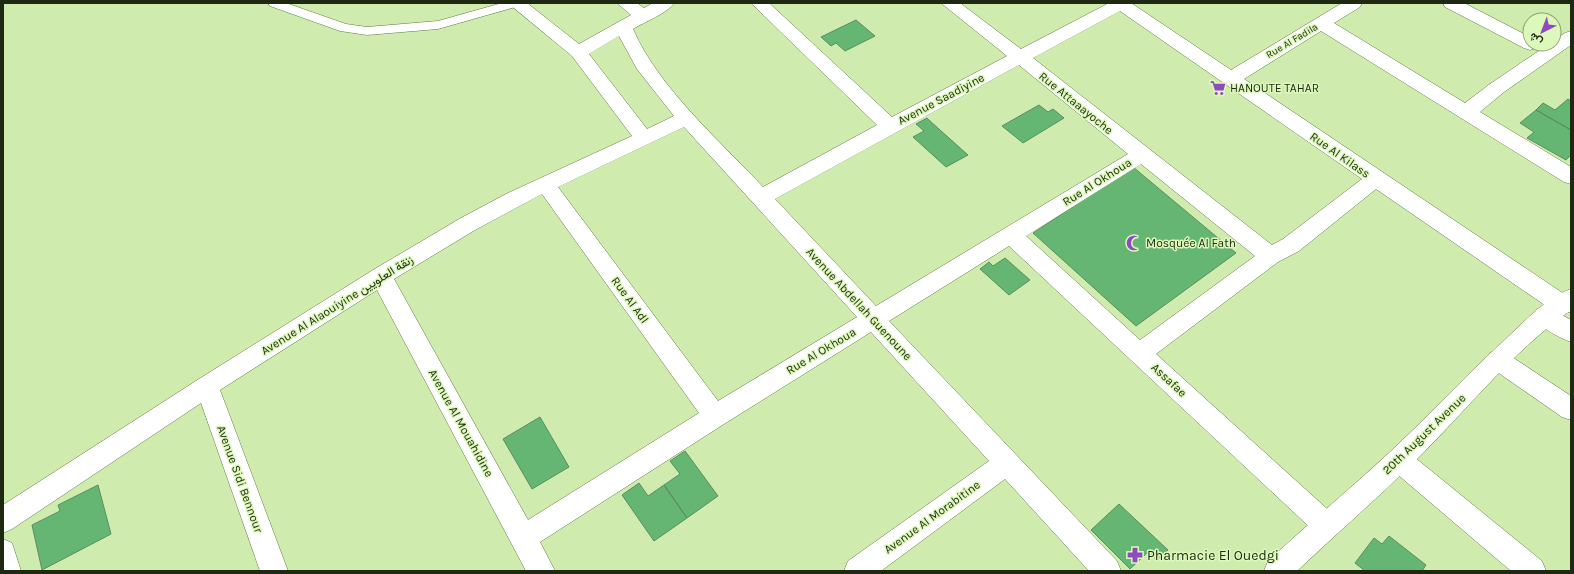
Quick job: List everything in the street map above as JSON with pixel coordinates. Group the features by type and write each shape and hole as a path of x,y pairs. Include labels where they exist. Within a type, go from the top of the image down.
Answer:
{"street":[{"path":"515,3 578,52 643,137"},
{"path":"625,3 645,16"},
{"path":"578,52 666,3"},
{"path":"759,3 890,126"},
{"name":"Rue Attaaayoche","path":"949,3 1020,57 1141,155 1242,232 1270,256"},
{"name":"Avenue Saadiyine","path":"761,197 1120,3"},
{"name":"Rue Al Kilass","path":"1120,3 1560,306 1571,332"},
{"name":"Rue Al Fadila","path":"1230,78 1354,3"},
{"path":"1451,3 1522,40"},
{"path":"1321,24 1571,177"},
{"name":"Avenue Abdellah Guenoune","path":"624,27 639,60 687,118 1107,571"},
{"path":"1467,112 1497,88 1571,37"},
{"name":"Avenue Al Alaouiyine زنقة العلويين","path":"3,520 207,386 381,276 468,224 545,184 643,137 687,118"},
{"name":"Rue Al Okhoua","path":"523,538 715,416 874,320 1141,155"},
{"path":"1140,353 1270,256 1291,245 1375,179"},
{"name":"Rue Al Adl","path":"545,184 715,416"},
{"name":"Assafae","path":"1011,235 1326,525"},
{"name":"Avenue Al Mouahidine","path":"381,276 541,571"},
{"name":"20th August Avenue","path":"1278,571 1326,525 1399,460 1498,360 1560,306"},
{"path":"1498,360 1571,409"},
{"name":"Avenue Sidi Bennour","path":"207,386 274,571"},
{"path":"1399,460 1532,571"},
{"name":"Avenue Al Morabitine","path":"858,571 1007,463"},
{"path":"3,552 7,571"}],"lane":[{"path":"274,3 344,28 367,31 438,25 467,18 515,3"}],"building":[{"path":"856,20 875,36 845,51 836,43 831,46 821,37"},
{"path":"1568,99 1571,101 1571,130 1536,110 1543,103 1555,110"},
{"path":"1039,105 1048,112 1053,109 1064,118 1023,143 1002,126"},
{"path":"1536,110 1571,130 1571,155 1566,160 1527,138 1534,132 1520,123"},
{"path":"927,118 968,155 946,167 913,137 924,131 916,124"},
{"name":"Mosquée Al Fath","path":"1133,167 1236,253 1136,326 1033,233"},
{"path":"1005,258 1030,280 1009,295 980,269 989,262 993,266"},
{"path":"540,417 569,467 532,489 503,439"},
{"path":"685,451 718,496 687,518 664,485 680,474 670,461"},
{"path":"639,483 648,496 664,485 687,518 654,541 622,495"},
{"path":"98,485 111,534 42,570 32,525 60,511 58,505"},
{"path":"1119,504 1168,550 1157,560 1148,552 1130,569 1091,530"},
{"path":"1389,536 1426,565 1422,571 1365,571 1355,563 1374,538 1382,544"}],"place":[{"name":"HANOUTE TAHAR","path":"1218,88"},
{"name":"Mosquée Al Fath","path":"1134,243"},
{"name":"Pharmacie El Ouedgi","path":"1135,555"}]}
